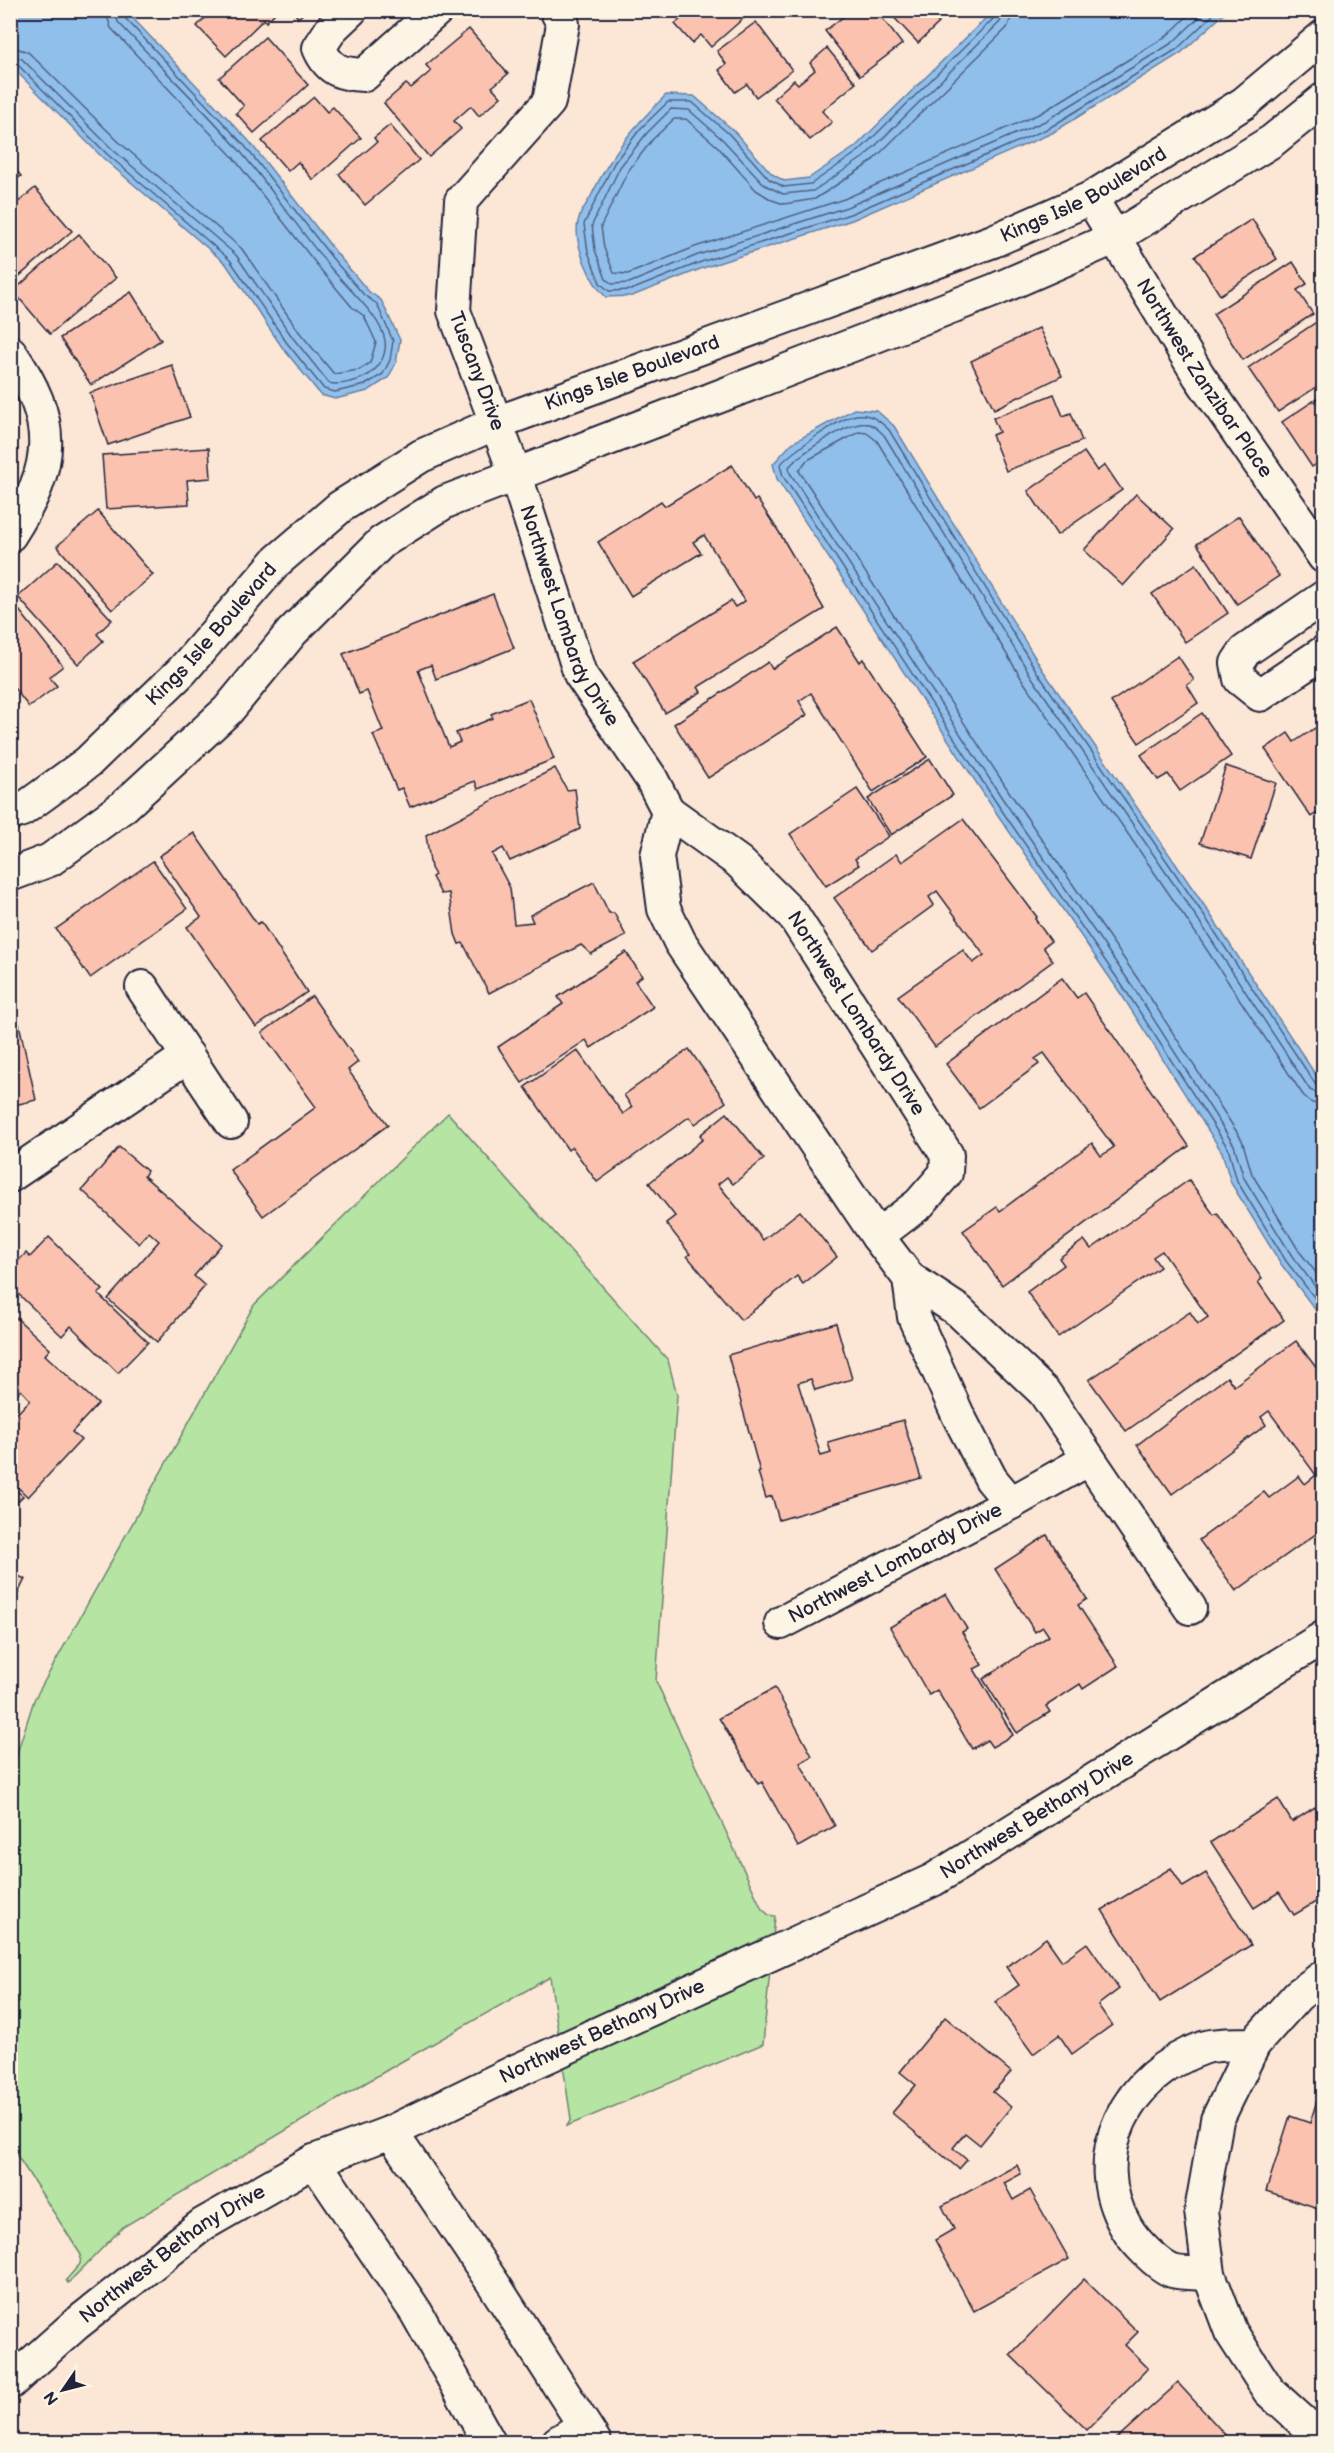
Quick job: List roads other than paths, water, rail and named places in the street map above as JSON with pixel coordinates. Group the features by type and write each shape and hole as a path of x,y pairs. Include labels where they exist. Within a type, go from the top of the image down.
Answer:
{"street":[{"path":"351,10 332,28 319,48 323,57 343,74 364,75 437,10"},
{"name":"Tuscany Drive","path":"516,476 454,311 461,201 549,102 563,24 556,10"},
{"name":"Kings Isle Boulevard","path":"10,814 22,810 88,762 182,670 277,561 340,507 421,456 496,423 993,241 1091,198 1244,103 1323,36"},
{"path":"10,875 50,860 124,806 228,710 292,632 382,542 444,502 995,290 1114,238 1272,141 1323,99"},
{"name":"Northwest Zanzibar Place","path":"1091,198 1199,376 1323,557"},
{"path":"10,352 37,395 46,432 44,464 37,488 10,535"},
{"name":"Northwest Lombardy Drive","path":"516,476 580,674 651,778 668,811 739,862 793,915 947,1155 946,1173 920,1204 877,1236"},
{"path":"1323,597 1245,651 1237,663 1240,679 1260,695 1323,652"},
{"name":"Northwest Lombardy Drive","path":"668,811 657,856 664,909 687,952 877,1236 909,1278 959,1311 1044,1392 1190,1608"},
{"path":"142,987 231,1122"},
{"path":"10,1176 188,1056"},
{"name":"Northwest Lombardy Drive","path":"909,1278 914,1317 958,1415 991,1479 1011,1503"},
{"name":"Northwest Lombardy Drive","path":"781,1623 1011,1503 1089,1459"},
{"name":"Northwest Bethany Drive","path":"1213,1703 1323,1622"},
{"name":"Northwest Bethany Drive","path":"10,2383 75,2325 202,2225 314,2162 391,2132 520,2069 933,1880 1213,1703 1323,1637"},
{"path":"1323,1976 1299,1995 1254,2044 1217,2120 1201,2211 1209,2274 1231,2332 1269,2391 1323,2441"},
{"path":"1209,2274 1171,2271 1135,2242 1114,2206 1109,2160 1116,2126 1141,2086 1177,2061 1204,2047 1254,2044"},
{"path":"391,2132 495,2286 590,2434 558,2442"},
{"path":"314,2162 416,2312 489,2442"}],"water":[{"path":"10,11 126,11 249,141 338,255 368,291 381,300 400,340 396,363 388,378 368,391 335,399 321,395 282,347 226,264 103,158 11,66"},
{"path":"993,11 1227,11 1181,53 1052,133 852,220 703,268 632,296 606,297 600,291 584,262 578,241 577,231 581,213 623,143 666,95 694,96 733,130 772,174 784,181 809,178 855,147"},
{"path":"854,409 877,411 894,426 1042,669 1208,911 1323,1086 1323,1320 1281,1264 1231,1183 1222,1152 1123,997 991,805 777,479 773,464 792,443"}]}
